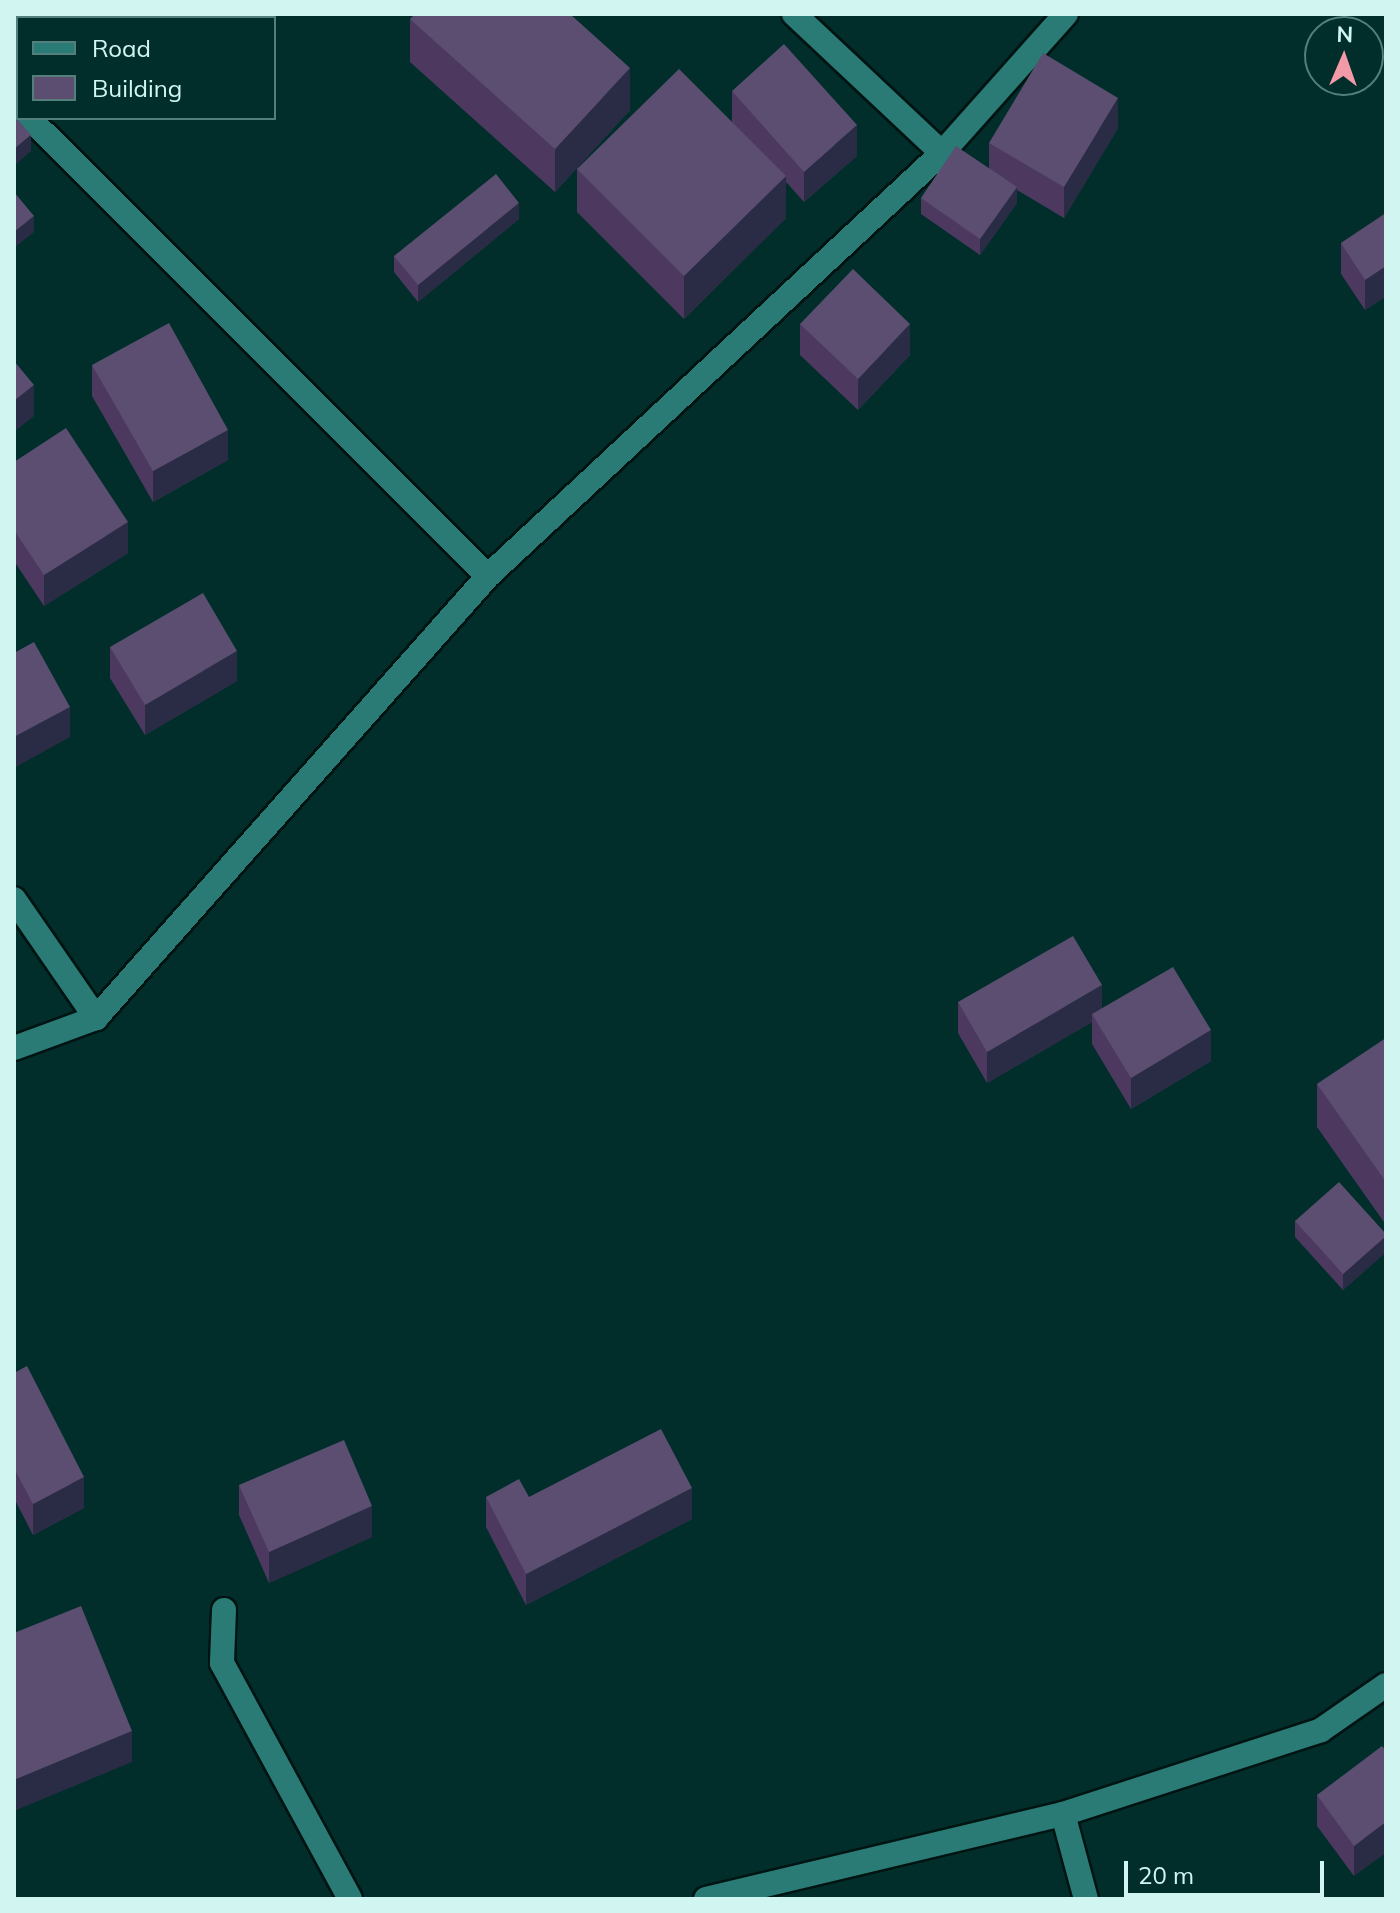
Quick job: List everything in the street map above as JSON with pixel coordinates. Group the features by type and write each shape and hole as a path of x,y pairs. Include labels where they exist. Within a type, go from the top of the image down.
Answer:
{"street":[{"path":"794,14 942,153"},
{"path":"14,1048 96,1018 488,576 942,153 1066,14"},
{"path":"31,120 488,576"},
{"path":"14,899 96,1018"},
{"path":"224,1610 222,1663 350,1899"},
{"path":"706,1899 1063,1814 1321,1730 1386,1685"},
{"path":"1063,1814 1086,1899"}],"building":[{"path":"415,14 570,14 630,68 555,149 410,19"},
{"path":"784,44 857,125 804,172 732,91"},
{"path":"1043,53 1118,98 1064,187 989,143"},
{"path":"679,69 786,176 684,276 577,169"},
{"path":"14,115 31,135 14,149"},
{"path":"956,146 1017,187 980,239 921,198"},
{"path":"496,174 519,203 418,285 394,256"},
{"path":"14,192 34,216 14,232"},
{"path":"1386,213 1386,266 1365,280 1341,243"},
{"path":"853,269 910,324 858,379 800,324"},
{"path":"169,323 228,430 153,471 92,365"},
{"path":"14,361 34,385 14,401"},
{"path":"66,428 128,522 44,575 14,530 14,462"},
{"path":"203,593 237,651 145,705 110,647"},
{"path":"34,642 70,707 14,737 14,653"},
{"path":"1073,936 1102,985 987,1052 958,1002"},
{"path":"1173,967 1211,1030 1131,1078 1092,1014"},
{"path":"1386,1038 1386,1182 1317,1084"},
{"path":"1339,1182 1386,1234 1343,1274 1295,1221"},
{"path":"27,1366 84,1477 33,1504 14,1468 14,1373"},
{"path":"661,1429 692,1488 526,1574 486,1497 519,1479 529,1497"},
{"path":"344,1440 372,1506 269,1552 239,1485"},
{"path":"81,1606 132,1731 14,1780 14,1633"},
{"path":"1382,1746 1386,1751 1386,1822 1354,1846 1317,1795"}]}
